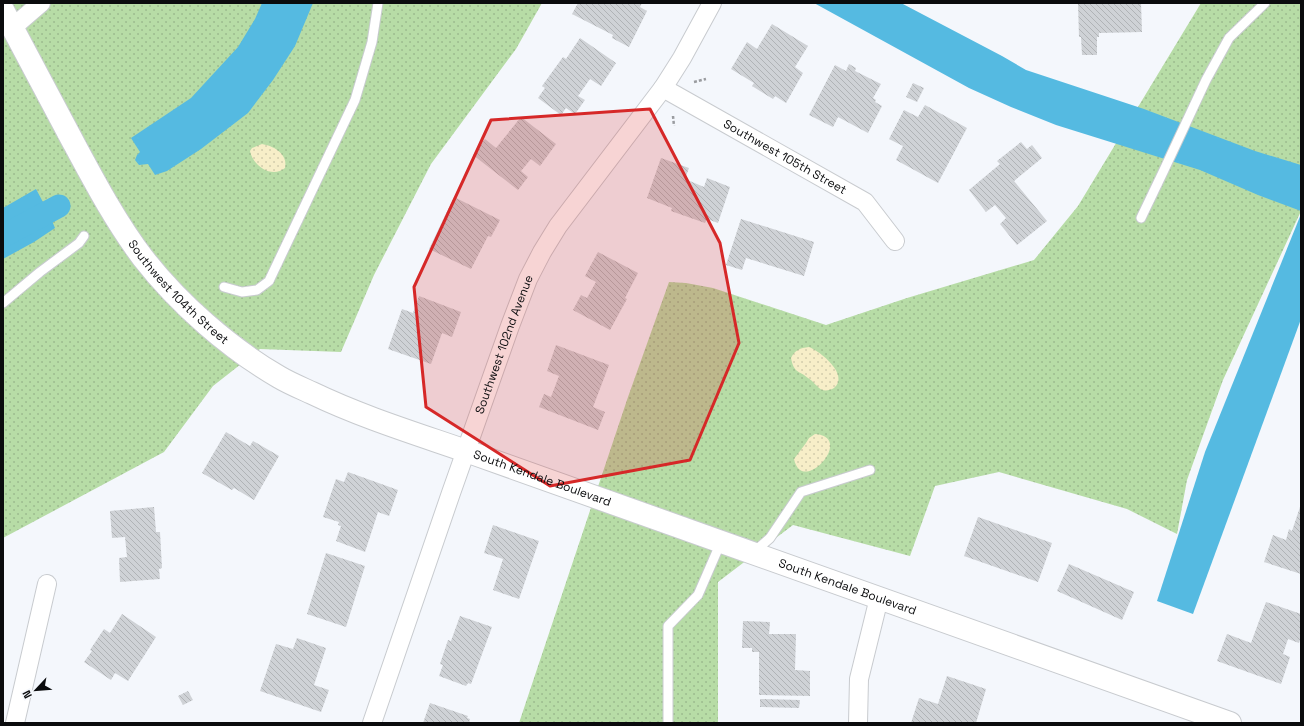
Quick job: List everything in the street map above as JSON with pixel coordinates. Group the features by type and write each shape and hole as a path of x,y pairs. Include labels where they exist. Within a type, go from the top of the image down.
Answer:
{"street":[{"path":"6,17 41,3"},
{"name":"Southwest 102nd Avenue","path":"372,723 466,451 528,279 542,252 566,216 663,88 682,58 712,3"},
{"name":"Southwest 104th Street","path":"6,17 83,160 112,210 143,258 185,304 212,329 245,355 280,378 377,421 466,451"},
{"name":"Southwest 105th Street","path":"663,88 865,202 895,241"},
{"name":"South Kendale Boulevard","path":"466,451 1230,723"},
{"path":"14,723 47,584"},
{"path":"858,723 859,679 880,598"}],"lane":[{"path":"224,287 242,292 257,290 269,281 355,100 372,42 378,3"},
{"path":"1141,218 1188,116 1229,38 1266,3"},
{"path":"3,303 40,272 79,243 84,236"},
{"path":"754,553 770,538 801,492 870,470"},
{"path":"668,723 668,626 698,595 721,542"}],"path":[{"path":"693,82 706,79"},
{"path":"673,115 674,126"}],"highlighted area":[{"path":"650,109 720,243 739,343 690,460 550,486 426,407 414,287 491,120"}],"green space":[{"path":"3,3 542,3 516,49 431,164 374,275 341,352 260,349 213,386 164,452 3,538"},
{"path":"1201,3 1301,3 1301,211 1223,380 1187,480 1177,534 1127,509 999,472 935,486 910,556 793,525 718,582 718,723 519,723 628,397 669,282 686,283 713,288 826,325 907,298 1034,260 1078,206"}],"sand":[{"path":"262,144 275,149 282,155 285,168 280,171 269,171 259,166 255,162 250,151 252,148"},
{"path":"809,347 826,358 836,370 838,383 834,388 822,390 810,379 795,369 791,358 794,353 800,349"},
{"path":"815,434 826,437 830,445 823,462 815,469 806,472 799,469 794,459 809,438"}],"water":[{"path":"262,3 313,3 295,46 273,80 248,113 201,149 167,171 155,175 148,164 139,165 135,160 140,152 131,138 191,98 238,47 255,19"},
{"path":"814,3 901,3 1026,70 1144,109 1255,151 1301,165 1301,211 1258,195 1200,170 1056,125 1011,107 969,88"},
{"path":"36,189 44,204 49,203 53,210 50,216 55,228 34,242 3,259 3,208"},
{"path":"1301,214 1301,319 1193,614 1157,601 1205,452"}],"building":[{"path":"578,3 642,3 640,7 647,11 629,47 612,38 613,35 572,14"},
{"path":"1078,3 1141,3 1142,32 1099,33 1099,37 1097,37 1097,55 1082,55 1081,37 1079,37"},
{"path":"772,24 808,46 795,67 803,73 786,103 775,96 773,99 752,86 754,83 731,69 747,42 757,49"},
{"path":"580,38 616,63 601,86 590,79 578,96 585,100 575,114 566,108 561,115 538,98 545,88 542,86 563,57 566,59"},
{"path":"849,64 856,68 855,71 881,84 873,98 876,100 875,102 882,106 868,133 838,117 833,127 809,115 835,65 846,71"},
{"path":"913,83 924,88 917,102 906,97"},
{"path":"925,105 967,128 938,183 896,160 903,146 889,139 904,110 918,117"},
{"path":"521,117 556,144 540,166 531,159 521,171 528,177 518,190 473,155 485,139 496,148"},
{"path":"1021,142 1027,149 1032,145 1042,158 1014,181 1047,221 1017,245 1000,224 1006,218 995,205 986,212 969,190 1000,164 997,161"},
{"path":"661,158 689,168 685,179 704,187 707,178 730,187 718,223 707,219 705,223 671,211 672,208 647,198"},
{"path":"454,197 500,220 491,237 488,236 471,269 429,249"},
{"path":"741,219 814,242 804,276 746,258 742,270 726,265"},
{"path":"598,252 638,273 625,298 627,299 610,330 573,310 581,295 587,298 596,282 585,276"},
{"path":"419,296 461,312 452,337 442,333 431,364 388,349 402,309 413,313"},
{"path":"556,345 609,365 593,407 605,412 598,430 539,407 544,394 551,397 559,376 547,371"},
{"path":"226,432 250,446 253,441 279,456 254,500 234,488 232,490 202,473"},
{"path":"348,472 398,490 389,516 378,512 365,552 336,541 341,526 338,525 339,522 323,517 336,479 344,482"},
{"path":"154,507 156,532 160,532 162,568 159,569 160,579 120,582 119,558 127,557 125,537 112,538 110,511"},
{"path":"1300,507 1301,574 1264,562 1273,535 1286,540 1289,529 1292,531"},
{"path":"978,517 1052,543 1038,582 964,556"},
{"path":"493,525 539,541 519,599 493,590 503,559 484,553"},
{"path":"326,553 365,566 346,627 307,614"},
{"path":"1069,564 1134,592 1122,620 1057,591"},
{"path":"1266,602 1301,614 1301,637 1299,643 1288,639 1283,654 1290,657 1281,684 1217,661 1227,634 1251,643"},
{"path":"122,614 156,637 128,681 115,673 111,680 84,662 104,629 110,633"},
{"path":"460,616 492,627 471,684 468,683 466,686 439,676 443,665 440,664 448,640 451,641"},
{"path":"743,621 770,622 769,634 796,634 795,670 810,671 810,696 759,695 759,652 752,652 752,648 742,648"},
{"path":"297,638 326,648 314,685 329,690 321,712 260,691 276,644 293,649"},
{"path":"947,676 986,689 976,723 911,723 919,698 938,704"},
{"path":"188,691 193,700 183,705 178,696"},
{"path":"760,699 800,700 799,708 760,707"},
{"path":"430,703 468,716 467,718 470,719 469,723 423,723"}],"waterway":[{"path":"3,236 59,206"}]}
